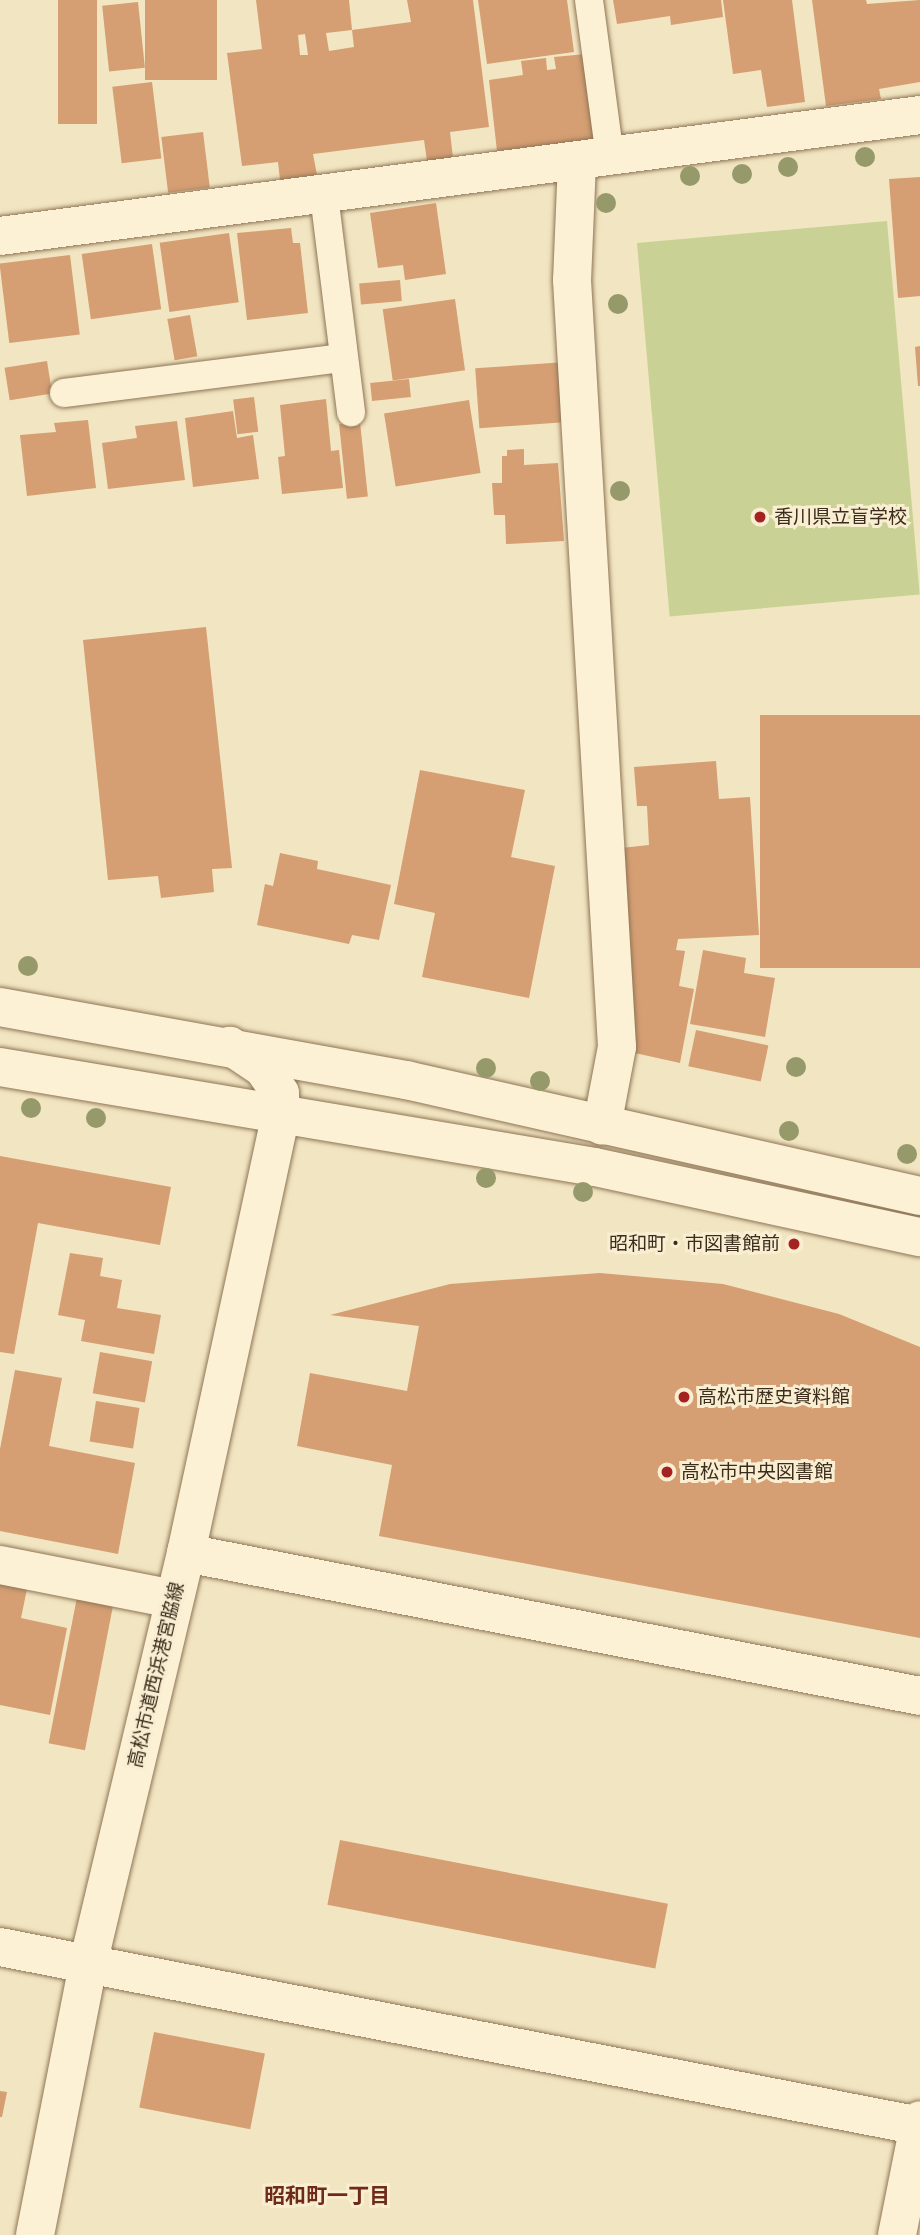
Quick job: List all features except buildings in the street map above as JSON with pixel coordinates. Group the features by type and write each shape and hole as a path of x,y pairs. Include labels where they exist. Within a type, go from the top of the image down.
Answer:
{"street":[{"path":"0,236 594,160 920,115"},
{"path":"594,160 572,279 617,1047 602,1126"},
{"path":"0,1007 230,1046 343,1069 920,1195"},
{"path":"230,1046 263,1068 280,1093 281,1115"},
{"path":"0,1067 595,1167 920,1237"},
{"path":"281,1115 294,1094 343,1069"},
{"name":"高松市道西浜港宮脇線","path":"35,2235 88,1964 186,1553 281,1115"},
{"path":"186,1553 920,1696"},
{"path":"0,1565 174,1599"},
{"path":"0,1947 920,2124 897,2235"}],"lane":[{"path":"589,0 594,160"},
{"path":"324,195 351,412"},
{"path":"64,393 343,358"}],"green space":[{"path":"887,221 920,595 670,616 637,243"}],"place":[{"name":"香川県立盲学校","path":"760,517"},
{"name":"昭和町・市図書館前","path":"794,1244"},
{"name":"高松市歴史資料館","path":"684,1397"},
{"name":"高松市中央図書館","path":"667,1472"}],"district":[{"name":"昭和町一丁目","path":"327,2196"}]}
